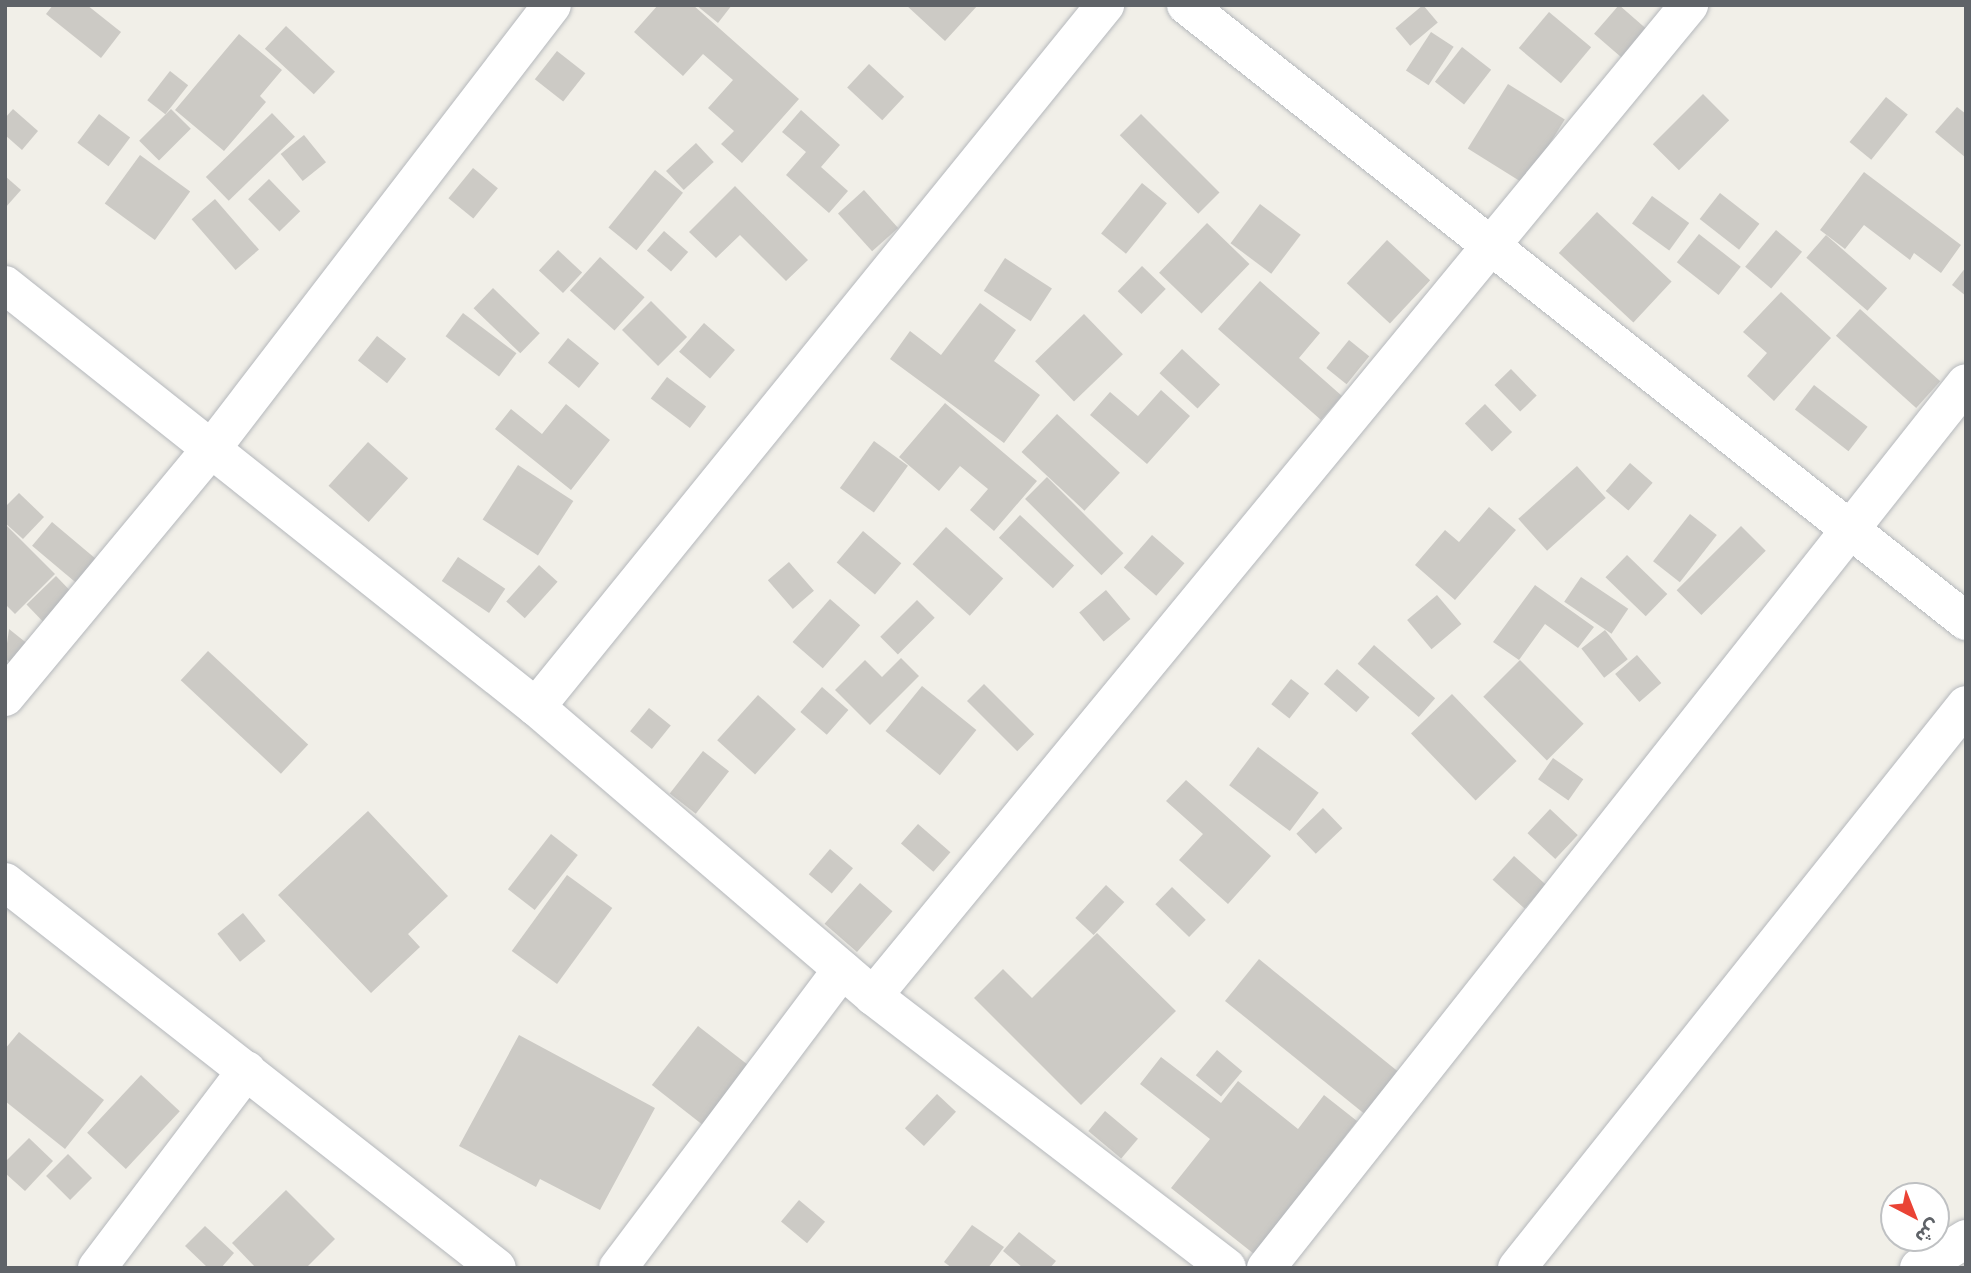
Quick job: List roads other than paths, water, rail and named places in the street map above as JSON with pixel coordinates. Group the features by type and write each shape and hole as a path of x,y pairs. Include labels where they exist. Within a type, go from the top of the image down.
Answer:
{"street":[{"path":"5,697 212,448 552,5"},
{"path":"536,707 1105,5"},
{"path":"1186,5 1966,621"},
{"path":"873,996 1689,5"},
{"path":"5,285 536,707 873,996 1227,1268"},
{"path":"1266,1268 1966,383"},
{"path":"1517,1268 1966,705"},
{"path":"5,882 498,1268"},
{"path":"618,1268 842,970"},
{"path":"97,1268 247,1070"},
{"path":"1919,1268 1966,1239"}]}
